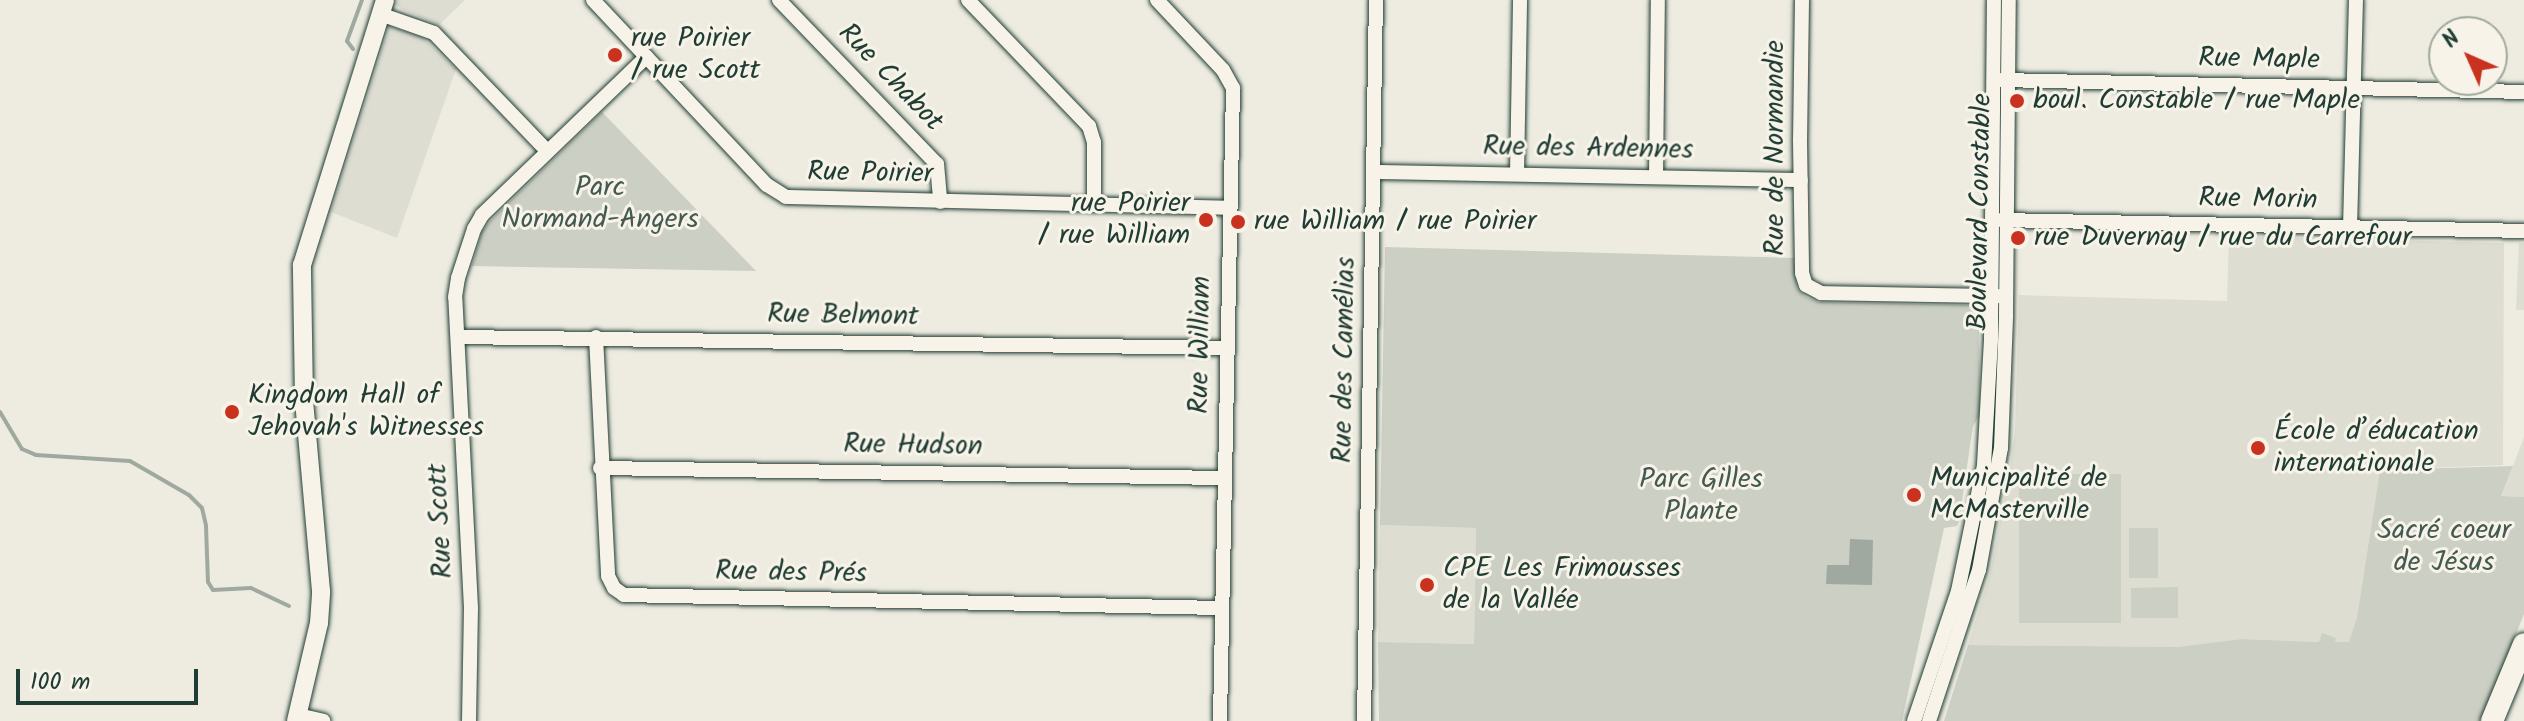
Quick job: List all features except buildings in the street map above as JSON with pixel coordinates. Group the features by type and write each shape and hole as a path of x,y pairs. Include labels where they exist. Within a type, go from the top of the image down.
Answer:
{"main road":[{"path":"2492,721 2524,644"}],"street":[{"name":"Rue Poirier","path":"593,0 767,185 781,195 797,200 1230,208"},
{"name":"Rue Chabot","path":"779,0 937,164 940,202"},
{"path":"968,0 1089,126 1094,142 1094,205"},
{"name":"Rue William","path":"1157,0 1232,84 1220,721"},
{"name":"Rue des Camélias","path":"1364,721 1376,0"},
{"path":"1517,174 1520,0"},
{"path":"1656,177 1658,0"},
{"name":"Rue de Normandie","path":"1802,0 1802,273 1810,290 1821,293 1999,296"},
{"name":"Boulevard Constable","path":"1994,0 1991,220 1999,296"},
{"name":"Boulevard Constable","path":"1929,721 1952,633 1995,424 1999,296 2007,220 2009,0"},
{"path":"2350,228 2356,0"},
{"path":"323,721 297,718 319,623 321,591 304,399 302,265 383,7 434,33 547,151"},
{"name":"Rue Scott","path":"469,721 471,608 457,284 476,224 646,57"},
{"name":"Rue Maple","path":"1992,80 2524,92"},
{"name":"Rue des Ardennes","path":"1374,172 1801,180"},
{"name":"Rue Morin","path":"1991,220 2524,231"},
{"name":"Rue Belmont","path":"458,337 1226,348"},
{"name":"Rue des Prés","path":"596,337 600,468 608,576 614,588 628,596 1222,608"},
{"name":"Rue Hudson","path":"600,468 1225,478"},
{"name":"Boulevard Constable","path":"1914,721 1952,633"}],"shaded area":[{"path":"398,0 465,0 439,25 401,9 396,5"},
{"path":"389,27 421,36 456,69 397,238 331,212"},
{"name":"École d’éducation internationale","path":"2229,236 2504,243 2503,465 2380,470 2357,617 2349,643 2241,639 2177,647 1968,645 1990,574 2010,469 2015,430 2019,295 2227,301"},
{"path":"2519,243 2524,243 2524,310 2516,310"},
{"path":"2524,437 2524,497 2501,496 2513,466"},
{"name":"CPE Les Frimousses de la Vallée","path":"1380,525 1476,528 1474,644 1378,642"},
{"path":"1850,539 1873,540 1872,585 1826,584 1827,565 1849,565"}],"green space":[{"name":"Parc Normand-Angers","path":"602,112 756,271 472,266 482,232 490,221"},
{"name":"Parc Gilles Plante","path":"1385,247 1794,258 1797,288 1806,297 1818,302 1972,305 1979,308 1980,415 1973,426 1959,521 1957,526 1944,528 1902,721 1379,721 1378,642 1474,644 1476,528 1380,525"},
{"name":"Sacré coeur de Jésus","path":"2513,466 2501,496 2524,497 2524,614 2481,721 1944,721 1968,645 2177,647 2241,639 2319,642 2322,633 2336,638 2335,642 2349,642 2357,617 2380,470"},
{"path":"2019,474 2121,474 2121,623 2019,623"},
{"path":"2129,528 2158,528 2158,578 2129,578"},
{"path":"2178,587 2178,618 2131,618 2131,588"}],"waterway":[{"path":"353,49 347,41 362,0"},
{"path":"0,412 22,449 36,455 130,461 189,495 202,508 206,526 208,582 213,590 251,588 289,606"}],"place":[{"name":"rue Poirier / rue Scott","path":"615,55"},
{"name":"boul. Constable / rue Maple","path":"2017,101"},
{"name":"rue Poirier / rue William","path":"1206,220"},
{"name":"rue William / rue Poirier","path":"1238,222"},
{"name":"rue Duvernay / rue du Carrefour","path":"2018,238"},
{"name":"Kingdom Hall of Jehovah's Witnesses","path":"232,412"},
{"name":"École d’éducation internationale","path":"2258,448"},
{"name":"Municipalité de McMasterville","path":"1914,495"},
{"name":"CPE Les Frimousses de la Vallée","path":"1427,585"}]}
